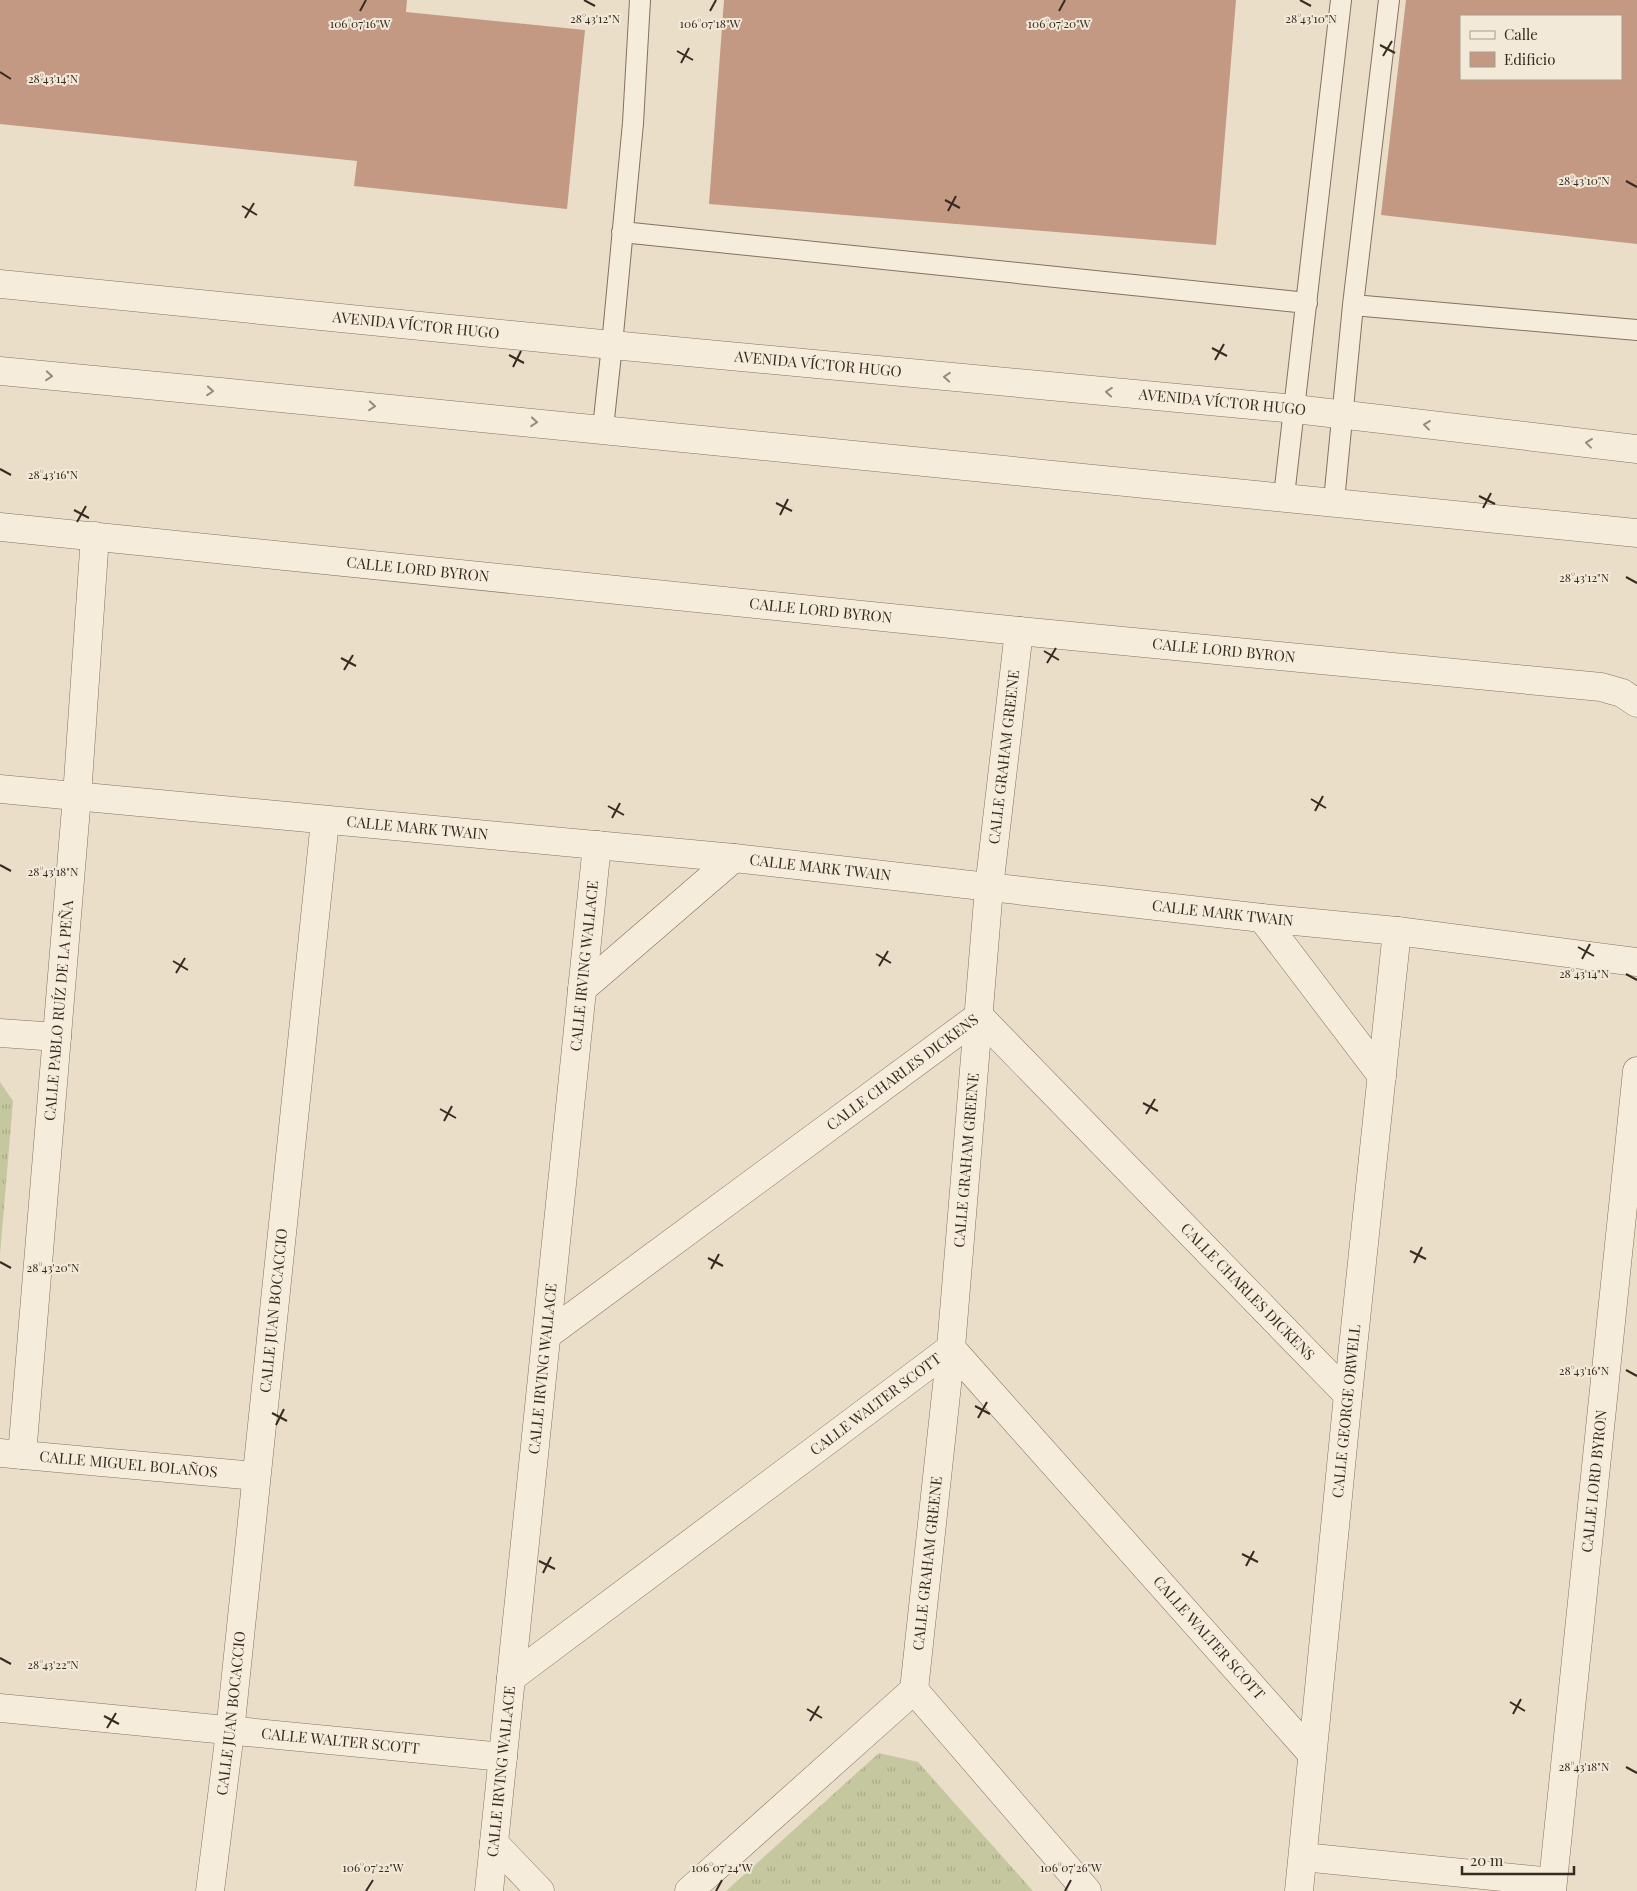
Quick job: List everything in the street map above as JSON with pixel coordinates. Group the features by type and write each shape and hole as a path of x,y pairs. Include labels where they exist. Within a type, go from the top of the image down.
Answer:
{"street":[{"name":"AVENIDA VÍCTOR HUGO","path":"0,284 612,345 1295,409 1637,449"},
{"path":"0,371 602,428 1637,533"},
{"name":"CALLE LORD BYRON","path":"0,527 1018,631 1601,687 1622,693 1637,703"},
{"name":"CALLE PABLO RUÍZ DE LA PEÑA","path":"11,1454 57,1037 77,796 95,536"},
{"name":"CALLE GRAHAM GREENE","path":"914,1690 950,1348 989,888 1018,631"},
{"name":"CALLE MARK TWAIN","path":"0,789 324,821 734,858 989,888 1397,931 1637,962"},
{"name":"CALLE JUAN BOCACCIO","path":"210,1891 230,1732 324,821"},
{"name":"CALLE IRVING WALLACE","path":"489,1891 597,846"},
{"path":"582,989 734,858"},
{"path":"1262,918 1382,1076"},
{"name":"CALLE GEORGE ORWELL","path":"1299,1891 1348,1395 1397,931"},
{"name":"CALLE CHARLES DICKENS","path":"547,1335 979,1016 1348,1395"},
{"path":"0,1033 57,1037"},
{"name":"CALLE LORD BYRON","path":"1552,1886 1637,1071"},
{"name":"CALLE WALTER SCOTT","path":"511,1678 950,1348 1312,1754"},
{"name":"CALLE MIGUEL BOLAÑOS","path":"11,1454 256,1476"},
{"path":"689,1891 914,1690 1087,1891"},
{"name":"CALLE WALTER SCOTT","path":"0,1708 230,1732 503,1757"},
{"path":"494,1843 540,1891"},
{"path":"1303,1857 1552,1886"}],"lane":[{"path":"602,428 612,345 633,123 640,0"},
{"path":"1284,496 1342,0"},
{"path":"1334,501 1353,305 1389,0"},
{"path":"622,232 1307,303"},
{"path":"1353,305 1637,330"}],"green space":[{"path":"0,1082 13,1101 0,1255"},
{"path":"879,1753 918,1762 1033,1891 726,1891"}],"building":[{"path":"0,0 407,0 406,12 585,30 567,209 354,186 357,161 0,124"},
{"path":"724,0 1236,0 1216,245 709,204"},
{"path":"1406,0 1637,0 1637,244 1381,215"}]}
